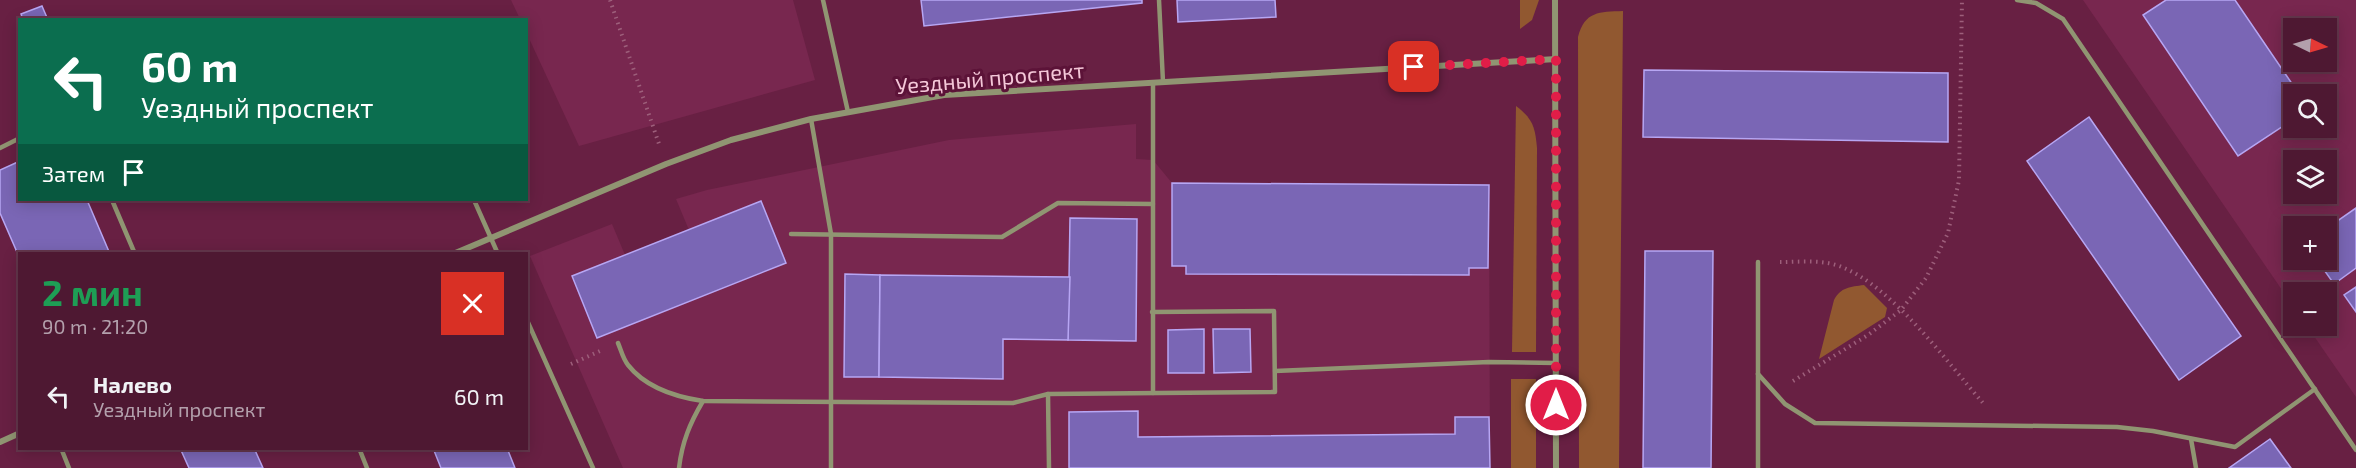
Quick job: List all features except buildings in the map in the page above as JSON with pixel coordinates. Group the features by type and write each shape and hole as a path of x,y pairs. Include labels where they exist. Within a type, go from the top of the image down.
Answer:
{"street":[{"path":"1555,0 1556,468"},
{"name":"Уездный проспект","path":"457,252 666,164 731,140 811,119 944,95 1556,59"},
{"path":"0,442 18,434"}],"lane":[{"path":"823,0 848,112"},
{"path":"1159,0 1163,82"},
{"path":"2017,0 2036,3 2063,19 2356,450"},
{"path":"1153,82 1153,393"},
{"path":"811,119 831,234 831,468"},
{"path":"0,148 18,139"},
{"path":"112,201 134,252"},
{"path":"474,201 497,252"},
{"path":"791,234 1002,237 1058,203 1153,204"},
{"path":"1758,262 1758,468"},
{"path":"618,343 627,364 661,390 682,398 703,401 830,400 1013,403 1048,394 1275,392 1274,310 1152,312"},
{"path":"528,322 593,468"},
{"path":"1275,371 1489,362 1556,363"},
{"path":"1758,374 1785,404 1815,423 2117,427 2235,447 2315,390"},
{"path":"1048,394 1049,468"},
{"path":"679,468 689,423 703,401"},
{"path":"2191,439 2196,468"},
{"path":"62,450 69,468"},
{"path":"360,450 367,468"}],"path":[{"path":"610,0 666,164"},
{"path":"1775,393 1868,335 1901,310 1926,278 1948,233 1959,180 1962,0"},
{"path":"1758,262 1818,262 1843,267 1868,281 1901,310 2003,426"},
{"path":"551,373 618,343"}],"shaded area":[{"path":"511,0 793,0 815,80 579,146 528,36 528,18 520,18"},
{"path":"1520,0 1539,0 1532,20 1520,29"},
{"path":"2083,0 2356,0 2356,397 2314,336 2337,336 2337,282 2283,282 2283,291"},
{"path":"1623,11 1619,468 1579,468 1578,37 1585,22 1594,15"},
{"path":"1516,106 1532,124 1537,148 1536,352 1512,352"},
{"path":"1136,124 1136,159 1153,160 1172,183 1489,185 1490,468 623,468 530,256 612,224 625,255 689,230 676,199 707,190 949,140"},
{"path":"1864,285 1887,308 1885,317 1819,359 1834,300 1843,290"},
{"path":"1511,379 1536,379 1536,468 1511,468"}],"route":[{"path":"1414,67 1556,59 1556,405"}]}
